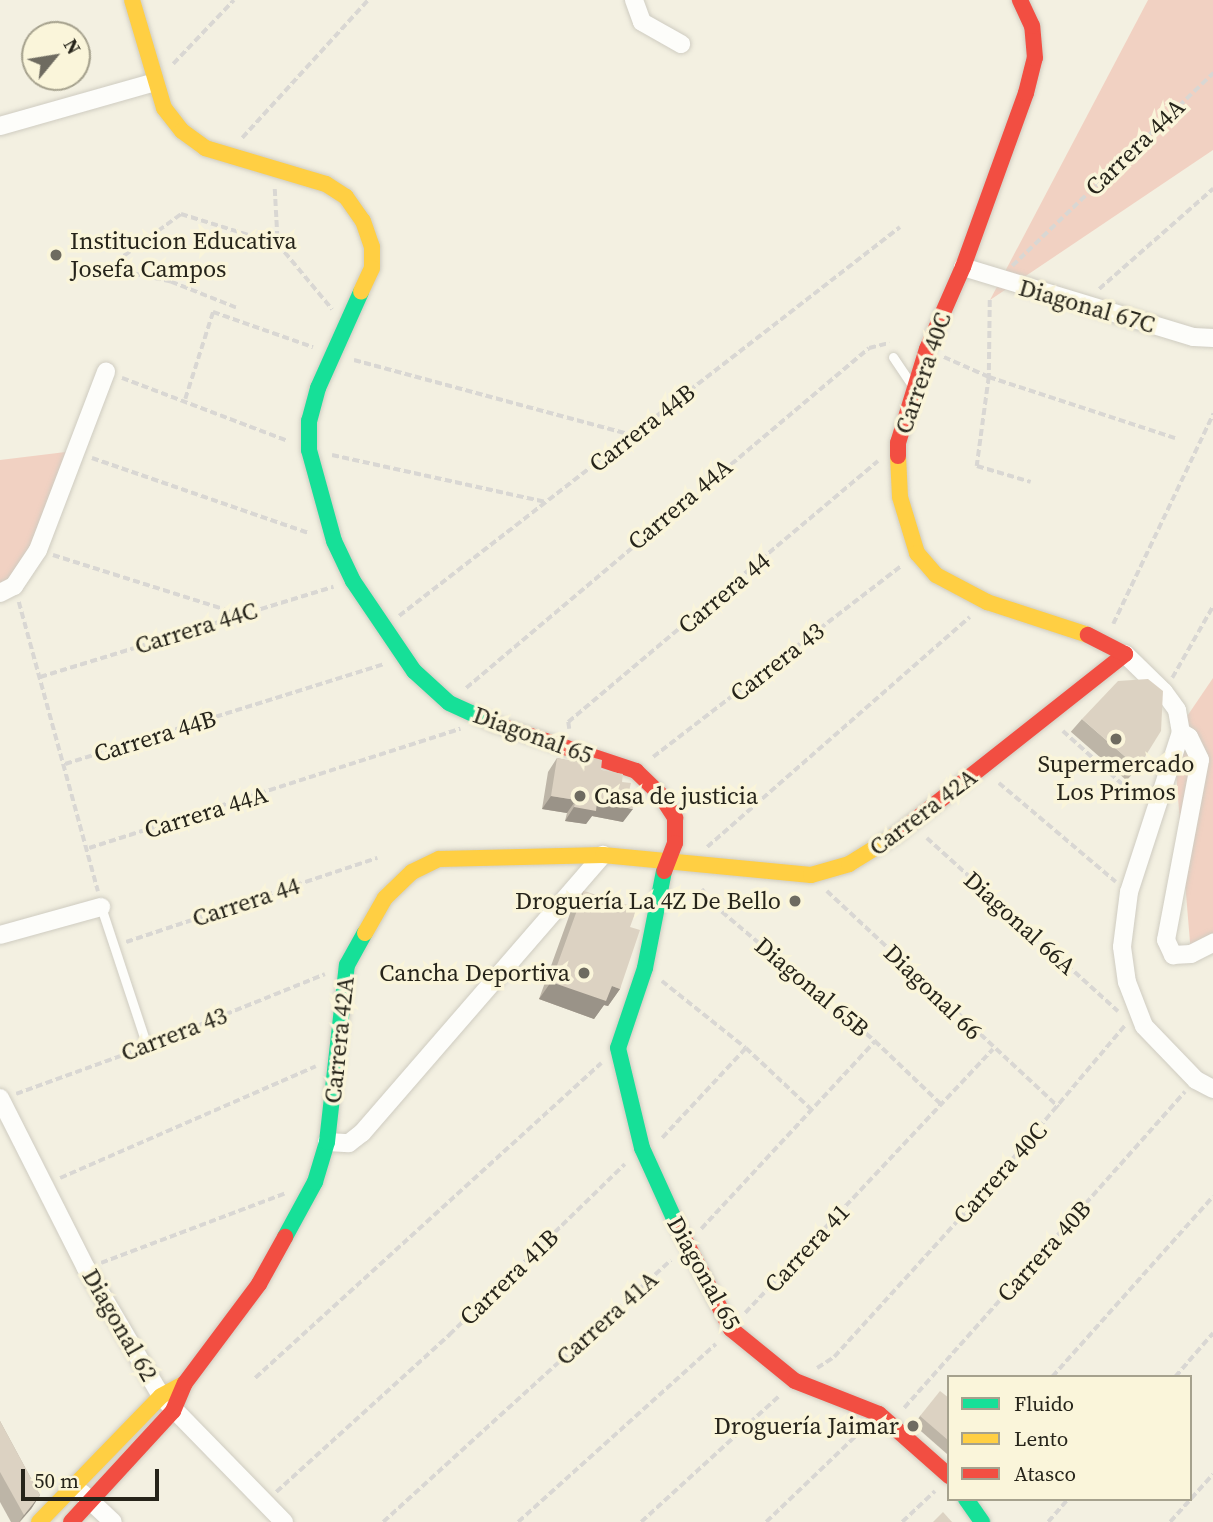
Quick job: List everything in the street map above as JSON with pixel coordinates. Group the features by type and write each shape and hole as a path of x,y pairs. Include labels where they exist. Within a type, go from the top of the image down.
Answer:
{"street":[{"name":"Diagonal 65","path":"132,0 164,108 182,131 205,148 226,156 273,166 327,184 346,197 363,221 372,247 372,268 331,354 309,421 309,450 334,541 353,582 383,628 405,658 449,704 480,719 636,771 659,793 675,818 675,843 666,862 645,968 618,1048 642,1148 686,1246 731,1329 795,1381 886,1418 944,1481"},
{"path":"634,0 642,22 681,44"},
{"name":"Carrera 40C","path":"1020,0 1032,26 1035,58 1026,93 963,267 927,349 914,390 898,443 900,497 918,553 936,575 988,602 1105,641 1125,654 1164,692 1177,710 1181,732 1189,737 1200,760 1166,940 1173,955 1191,954 1213,943"},
{"path":"0,126 155,82"},
{"name":"Diagonal 67C","path":"963,267 1082,304 1213,338"},
{"path":"7,590 38,550 106,372"},
{"name":"Carrera 42A","path":"71,1522 173,1410 185,1383 259,1284 315,1182 327,1142 347,965 384,898 412,872 439,859 603,855 685,866 811,875 849,864 912,825 981,768 1049,718 1125,654"},
{"path":"1181,732 1129,892 1122,947 1133,1016 1196,1080 1213,1089"},
{"path":"327,1142 349,1143 362,1133 603,855"},
{"path":"0,935 102,907"},
{"name":"Diagonal 62","path":"0,1099 86,1268 161,1396 284,1522"},
{"name":"Carrera 42A","path":"39,1522 161,1396 185,1383"},
{"path":"75,1486 113,1522"},
{"path":"967,1501 982,1522"}],"lane":[{"path":"893,357 914,390"},
{"path":"102,907 147,1046"}],"path":[{"path":"155,82 234,0"},
{"path":"226,156 368,0"},
{"name":"Carrera 44A","path":"998,280 1213,73"},
{"path":"273,166 278,244"},
{"path":"1082,304 1213,189"},
{"path":"236,308 171,282 107,268 181,214 278,244 346,326"},
{"name":"Carrera 44B","path":"383,628 900,227"},
{"path":"990,300 989,377 977,466 1031,482"},
{"path":"185,399 212,312 331,354 632,435"},
{"name":"Carrera 44A","path":"449,704 693,492 869,348 895,344"},
{"path":"927,349 989,377 1175,438"},
{"path":"106,372 185,399 309,450 545,502"},
{"path":"1105,641 1213,415"},
{"name":"Carrera 44","path":"569,749 568,722 898,443"},
{"path":"74,451 255,518 334,541"},
{"path":"38,550 240,614"},
{"name":"Carrera 43","path":"636,771 918,553"},
{"name":"Carrera 44C","path":"40,677 240,614 353,582"},
{"path":"7,590 40,677 89,848 102,907"},
{"path":"685,866 988,602"},
{"path":"1164,692 1213,606"},
{"name":"Carrera 44B","path":"65,764 405,658"},
{"path":"1049,718 1153,812"},
{"name":"Carrera 44A","path":"89,848 449,736 480,719"},
{"path":"981,768 1129,892"},
{"name":"Diagonal 66A","path":"912,825 1133,1016"},
{"name":"Carrera 44","path":"114,946 377,859"},
{"name":"Diagonal 65B","path":"685,866 714,905 876,1041 942,1105"},
{"name":"Diagonal 66","path":"811,875 993,1049 1059,1107"},
{"name":"Carrera 43","path":"0,1099 147,1046 347,965"},
{"path":"645,968 746,1048 811,1109"},
{"name":"Carrera 40C","path":"641,1522 795,1381 834,1357 1059,1107 1133,1016"},
{"name":"Carrera 41A","path":"383,1522 686,1246 876,1041"},
{"path":"256,1378 618,1048"},
{"name":"Carrera 41B","path":"264,1502 449,1335 642,1148 656,1145 746,1048"},
{"name":"Carrera 41","path":"518,1522 731,1329 993,1049"},
{"path":"44,1185 337,1057"},
{"name":"Carrera 40B","path":"766,1522 886,1418 1196,1080"},
{"path":"86,1268 315,1182"},
{"path":"1054,1375 1213,1196"},
{"path":"1177,1375 1213,1333"},
{"path":"1192,1497 1213,1474"},
{"path":"902,1522 944,1481"},
{"path":"1048,1522 1066,1501"},
{"path":"1170,1522 1189,1501"}],"shaded area":[{"path":"1148,0 1213,0 1213,150 990,300"},
{"path":"74,451 38,550 0,593 0,460"},
{"path":"1213,678 1213,933 1191,954 1173,737"}],"building":[{"name":"Supermercado Los Primos","path":"1148,679 1163,691 1161,731 1138,768 1082,719 1118,681"},
{"path":"580,754 602,760 601,770 623,774 622,782 631,783 629,791 635,792 633,809 597,802 596,811 574,807 576,800 551,796 557,758 579,762"},
{"name":"Cancha Deportiva","path":"584,891 637,908 630,927 640,930 620,989 612,986 606,1001 551,982"},
{"path":"940,1391 947,1396 947,1439 920,1416"},
{"path":"0,1421 40,1495 24,1515 0,1472"},
{"path":"943,1512 952,1522 933,1522"}],"traffic: fast":[{"path":"361,292 318,388 309,421 309,450 334,541 353,581 414,671 449,703 495,724"},
{"path":"664,871 645,968 618,1048 642,1148 677,1225"},
{"path":"285,1237 315,1182 327,1142 347,965 365,933"},
{"path":"967,1501 982,1522"}],"traffic: slow":[{"path":"132,0 164,108 182,131 205,148 326,184 346,197 363,221 372,247 372,268 361,292"},
{"path":"898,456 900,497 917,553 936,575 987,602 1088,635"},
{"path":"365,933 385,898 412,872 439,859 603,855 811,875 849,864 896,835"},
{"path":"39,1522 161,1396 185,1383"}],"traffic: jam":[{"path":"898,456 898,443 927,349 963,267 1026,93 1035,58 1032,26 1020,0"},
{"path":"896,835 1125,654 1088,635"},
{"path":"495,724 636,771 659,793 675,818 675,843 664,871"},
{"path":"677,1225 731,1329 795,1381 879,1414 947,1474"},
{"path":"71,1522 173,1411 185,1383 259,1284 285,1237"}],"place":[{"name":"Institucion Educativa Josefa Campos","path":"56,255"},
{"name":"Supermercado Los Primos","path":"1116,739"},
{"name":"Casa de justicia","path":"580,796"},
{"name":"Droguería La 4Z De Bello","path":"795,901"},
{"name":"Cancha Deportiva","path":"584,973"},
{"name":"Droguería Jaimar","path":"913,1426"}]}
